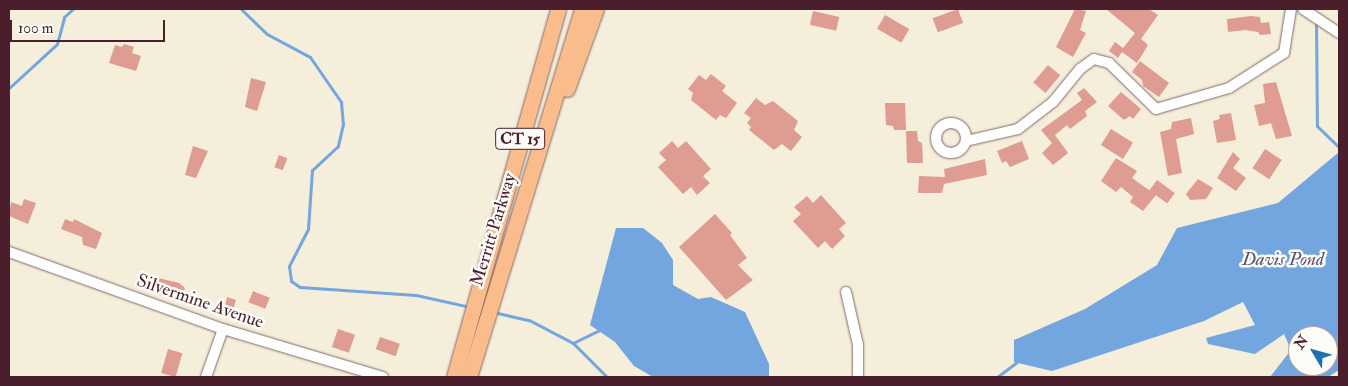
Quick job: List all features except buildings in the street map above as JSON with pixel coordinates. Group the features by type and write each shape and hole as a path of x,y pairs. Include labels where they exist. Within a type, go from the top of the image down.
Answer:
{"highway":[{"path":"538,76 552,9"},
{"name":"Merritt Parkway","path":"454,377 558,9"},
{"name":"Merritt Parkway","path":"469,377 582,9"},
{"path":"532,171 562,104 596,9"}],"street":[{"path":"966,141 1018,129 1053,102 1080,69 1094,59 1109,63 1156,109 1229,88 1284,53 1291,9"},
{"path":"1303,9 1338,32"},
{"name":"Silvermine Avenue","path":"9,252 352,373 383,377"},
{"path":"846,292 857,339 859,373"},
{"path":"206,377 224,329"}],"water":[{"name":"Davis Pond","path":"1339,152 1339,370 1338,326 1288,326 1288,343 1284,334 1255,354 1208,344 1206,338 1255,325 1243,302 1204,321 1052,371 1014,362 1014,340 1085,309 1157,265 1177,228 1278,203"},
{"path":"616,228 643,228 662,243 673,260 673,285 698,299 711,297 745,312 769,364 769,377 653,377 634,366 615,342 590,325"},
{"name":"Davis Pond","path":"1288,354 1288,376 1330,376 1328,377 1270,377"}],"waterway":[{"path":"9,88 57,44 64,17 73,9"},
{"path":"241,9 267,34 310,57 341,102 343,124 338,146 312,170 308,229 289,266 291,281 300,287 416,295 470,307"},
{"path":"1316,20 1317,126 1339,147"},
{"path":"493,312 529,320 573,343 607,377"},
{"path":"573,343 602,329"},
{"path":"997,377 1018,361"}]}
